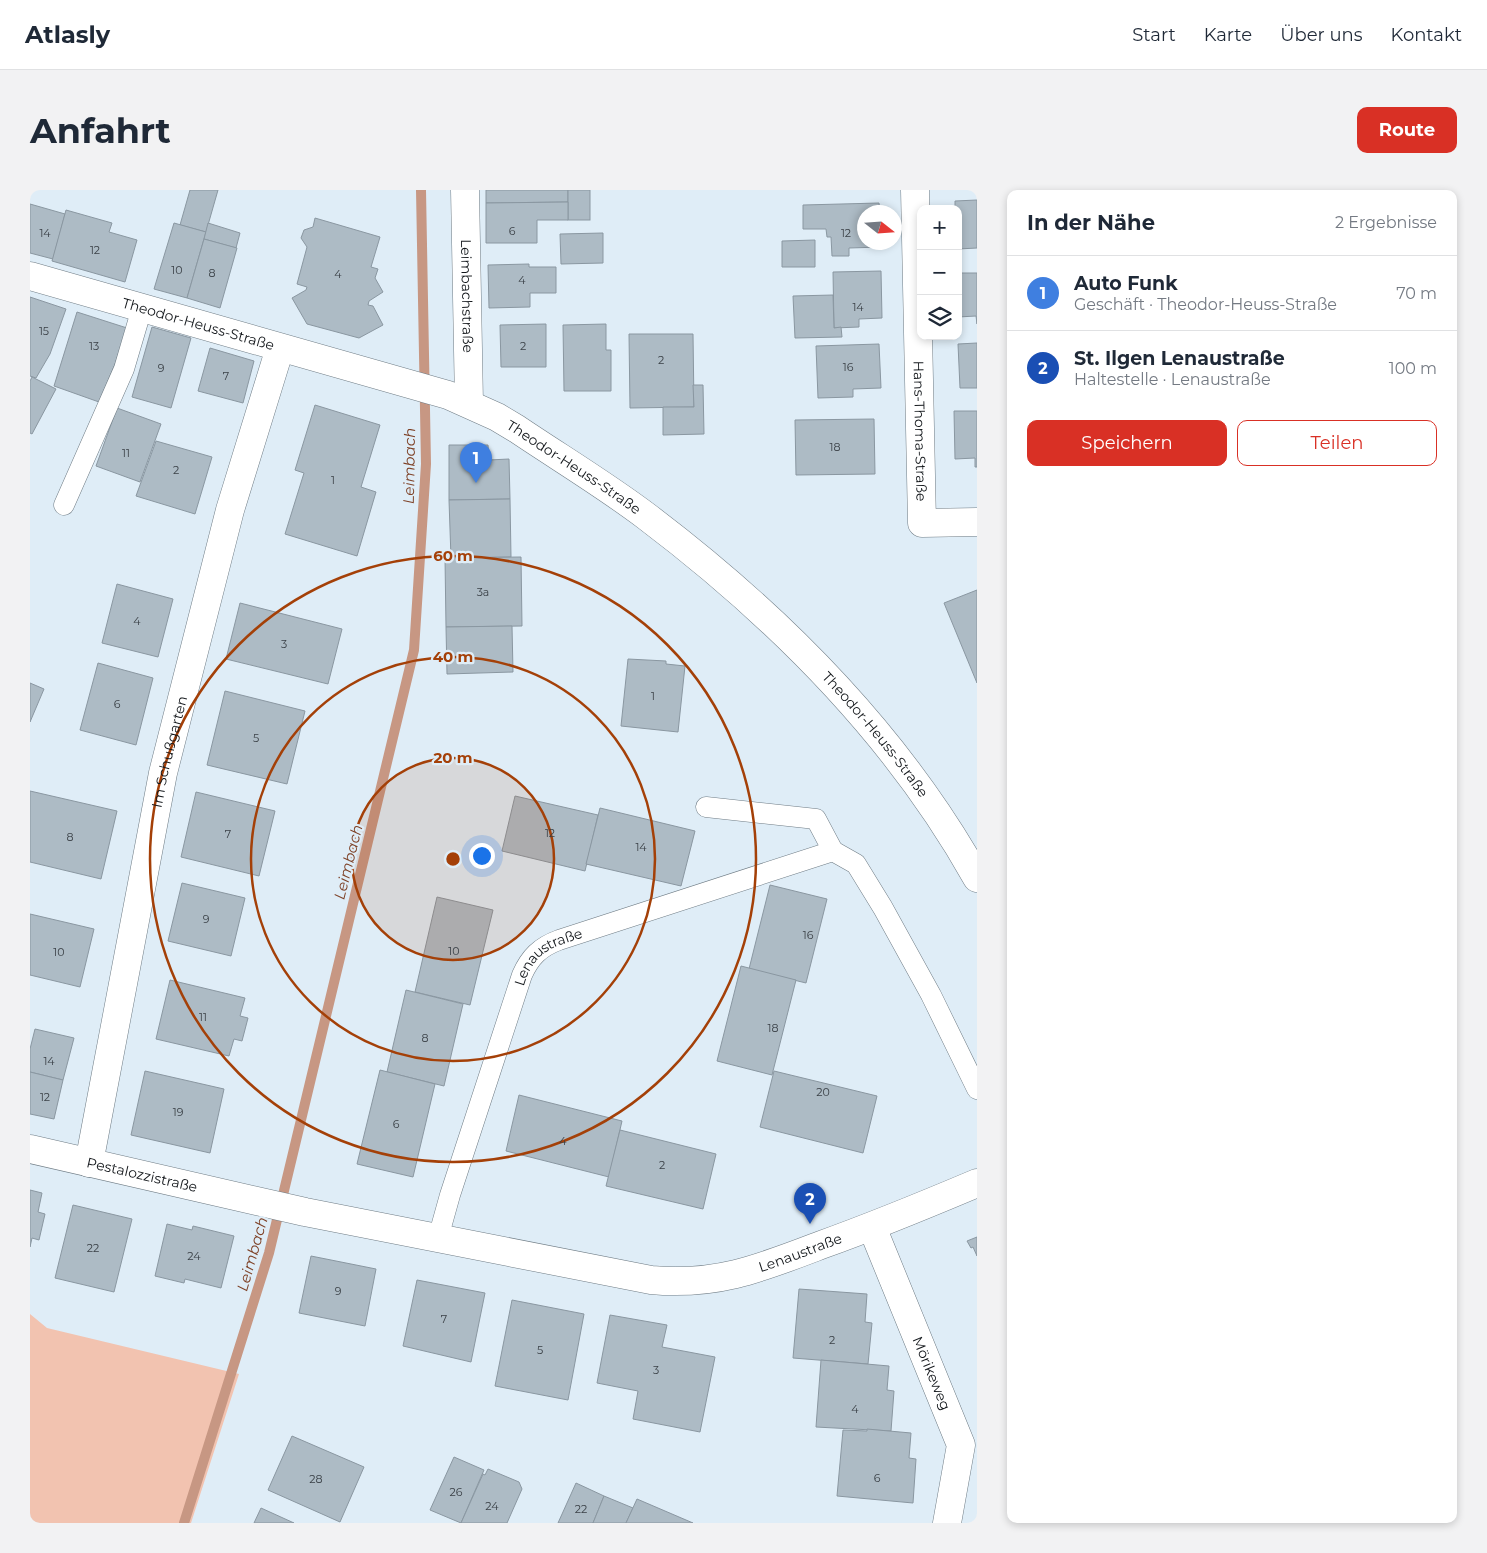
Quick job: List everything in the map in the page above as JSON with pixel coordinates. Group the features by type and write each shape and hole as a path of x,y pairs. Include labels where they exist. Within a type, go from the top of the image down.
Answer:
{"street":[{"name":"Leimbachstraße","path":"465,190 468,403"},
{"name":"Hans-Thoma-Straße","path":"915,190 922,523 977,522"},
{"name":"Theodor-Heuss-Straße","path":"30,276 437,392 468,403 518,429 644,515 716,571 821,668 874,729 939,816 977,878"},
{"name":"Im Schußgarten","path":"89,1163 163,773 230,510 280,348"},
{"name":"Pestalozzistraße","path":"30,1149 253,1201"},
{"name":"Lenaustraße","path":"253,1201 651,1280 689,1281 740,1275 872,1227 977,1183"},
{"name":"Mörikeweg","path":"872,1227 961,1445 947,1523"}],"lane":[{"path":"64,505 124,369 142,308"},
{"path":"706,808 816,819 833,850 856,864 883,908 931,995 977,1089"},
{"name":"Lenaustraße","path":"438,1238 450,1195 519,984 532,956 544,946 559,940 833,850"}],"shaded area":[{"path":"30,1314 47,1328 239,1374 191,1523 30,1523"}],"building":[{"path":"190,190 218,190 206,232 180,225"},
{"path":"486,190 568,190 568,202 486,203"},
{"path":"568,190 590,190 590,220 568,220"},
{"path":"977,200 977,248 962,249 962,205 955,205 955,201"},
{"path":"568,202 568,220 537,220 537,243 486,243 486,203"},
{"path":"879,203 879,205 857,205 857,248 849,248 849,256 832,256 831,237 827,237 826,229 803,229 803,205"},
{"path":"30,204 65,214 53,259 30,253"},
{"path":"66,210 112,223 109,232 137,240 125,282 52,261"},
{"path":"315,218 380,237 371,267 378,269 375,278 383,292 369,301 368,305 373,306 383,325 359,338 307,324 292,298 306,290 307,287 297,284 307,247 301,238 304,230 313,227"},
{"path":"174,223 206,232 187,298 154,289"},
{"path":"208,223 240,233 236,248 204,239"},
{"path":"603,233 603,263 561,264 560,234"},
{"path":"204,239 237,248 220,308 187,298"},
{"path":"815,240 815,267 782,267 782,241"},
{"path":"529,264 529,267 556,267 556,293 530,293 530,307 489,308 488,265"},
{"path":"881,271 882,318 859,319 859,327 834,328 833,272"},
{"path":"962,273 977,273 977,324 976,316 962,317"},
{"path":"833,295 834,328 841,327 842,337 795,338 793,296"},
{"path":"30,297 66,309 50,354 36,378 30,376"},
{"path":"77,312 127,328 115,364 99,402 54,386"},
{"path":"546,324 546,367 501,367 500,325"},
{"path":"606,324 606,350 611,350 611,391 564,391 563,325"},
{"path":"152,327 191,338 171,408 132,397"},
{"path":"629,334 693,334 694,407 630,408"},
{"path":"977,343 977,388 960,388 958,344"},
{"path":"879,344 881,388 853,389 853,397 818,398 816,346"},
{"path":"210,348 254,361 243,403 198,391"},
{"path":"32,377 56,389 32,434 30,433 30,381"},
{"path":"693,385 703,385 704,434 663,435 663,407 694,407"},
{"path":"315,405 380,425 361,487 376,492 357,556 285,534 304,473 295,470"},
{"path":"117,408 161,424 140,482 96,466"},
{"path":"954,411 977,411 977,467 975,467 975,458 955,459"},
{"path":"874,419 875,474 796,475 795,420"},
{"path":"156,441 212,457 195,514 136,496"},
{"path":"449,445 488,445 489,460 509,459 510,499 449,500"},
{"path":"510,499 511,557 451,558 449,500"},
{"path":"521,557 522,626 446,627 445,558"},
{"path":"117,584 173,599 158,657 102,643"},
{"path":"977,590 977,683 944,603"},
{"path":"240,603 342,629 328,684 226,659"},
{"path":"512,626 513,672 447,674 446,627"},
{"path":"628,659 666,661 666,664 685,666 678,732 621,726"},
{"path":"98,663 153,678 136,745 80,730"},
{"path":"30,683 44,689 30,722"},
{"path":"225,691 305,711 287,784 207,765"},
{"path":"30,791 117,811 101,879 30,862"},
{"path":"196,792 275,811 259,876 181,857"},
{"path":"515,796 598,815 585,871 502,851"},
{"path":"600,808 695,831 681,886 586,864"},
{"path":"182,883 245,898 231,956 168,941"},
{"path":"770,885 827,899 806,983 749,969"},
{"path":"437,897 493,910 470,1005 415,992"},
{"path":"30,914 94,929 80,987 30,975"},
{"path":"741,966 796,980 772,1075 717,1061"},
{"path":"170,980 245,998 240,1016 248,1018 242,1041 234,1039 229,1056 156,1039"},
{"path":"406,990 463,1004 444,1086 387,1072"},
{"path":"35,1029 74,1038 63,1080 30,1072 30,1049"},
{"path":"380,1070 435,1084 413,1177 357,1164"},
{"path":"145,1071 224,1089 210,1153 131,1135"},
{"path":"774,1071 877,1096 863,1153 760,1127"},
{"path":"30,1072 63,1080 54,1119 30,1114"},
{"path":"519,1095 622,1121 609,1177 506,1151"},
{"path":"620,1130 716,1154 703,1209 606,1186"},
{"path":"30,1190 42,1193 38,1212 45,1214 39,1240 32,1238 30,1247"},
{"path":"73,1205 132,1219 114,1292 55,1278"},
{"path":"167,1224 192,1230 193,1226 234,1236 221,1288 185,1279 184,1283 155,1276"},
{"path":"977,1237 977,1256 973,1247 971,1248 967,1241"},
{"path":"311,1256 376,1269 365,1326 299,1313"},
{"path":"417,1280 485,1293 471,1362 403,1346"},
{"path":"799,1289 867,1294 865,1322 872,1323 868,1364 793,1358"},
{"path":"512,1300 584,1314 568,1400 495,1386"},
{"path":"610,1315 667,1325 662,1347 715,1357 700,1432 633,1419 638,1391 597,1383"},
{"path":"821,1360 889,1366 887,1390 894,1391 891,1431 816,1427"},
{"path":"867,1429 911,1433 909,1458 916,1459 913,1503 837,1496 843,1430 867,1431"},
{"path":"292,1436 364,1467 340,1522 268,1490"},
{"path":"454,1457 484,1470 461,1523 430,1510"},
{"path":"488,1469 519,1482 522,1489 507,1523 461,1523 483,1474 485,1475"},
{"path":"576,1483 604,1496 593,1523 558,1523"},
{"path":"604,1496 633,1508 626,1523 593,1523"},
{"path":"637,1499 693,1523 626,1523"},
{"path":"261,1508 294,1523 254,1523"}],"waterway":[{"name":"Leimbach","path":"184,1523 269,1253 414,650 426,464 421,190"}],"place":[{"name":"Auto Funk","path":"476,483"},
{"name":"St. Ilgen Lenaustraße","path":"810,1224"}]}
